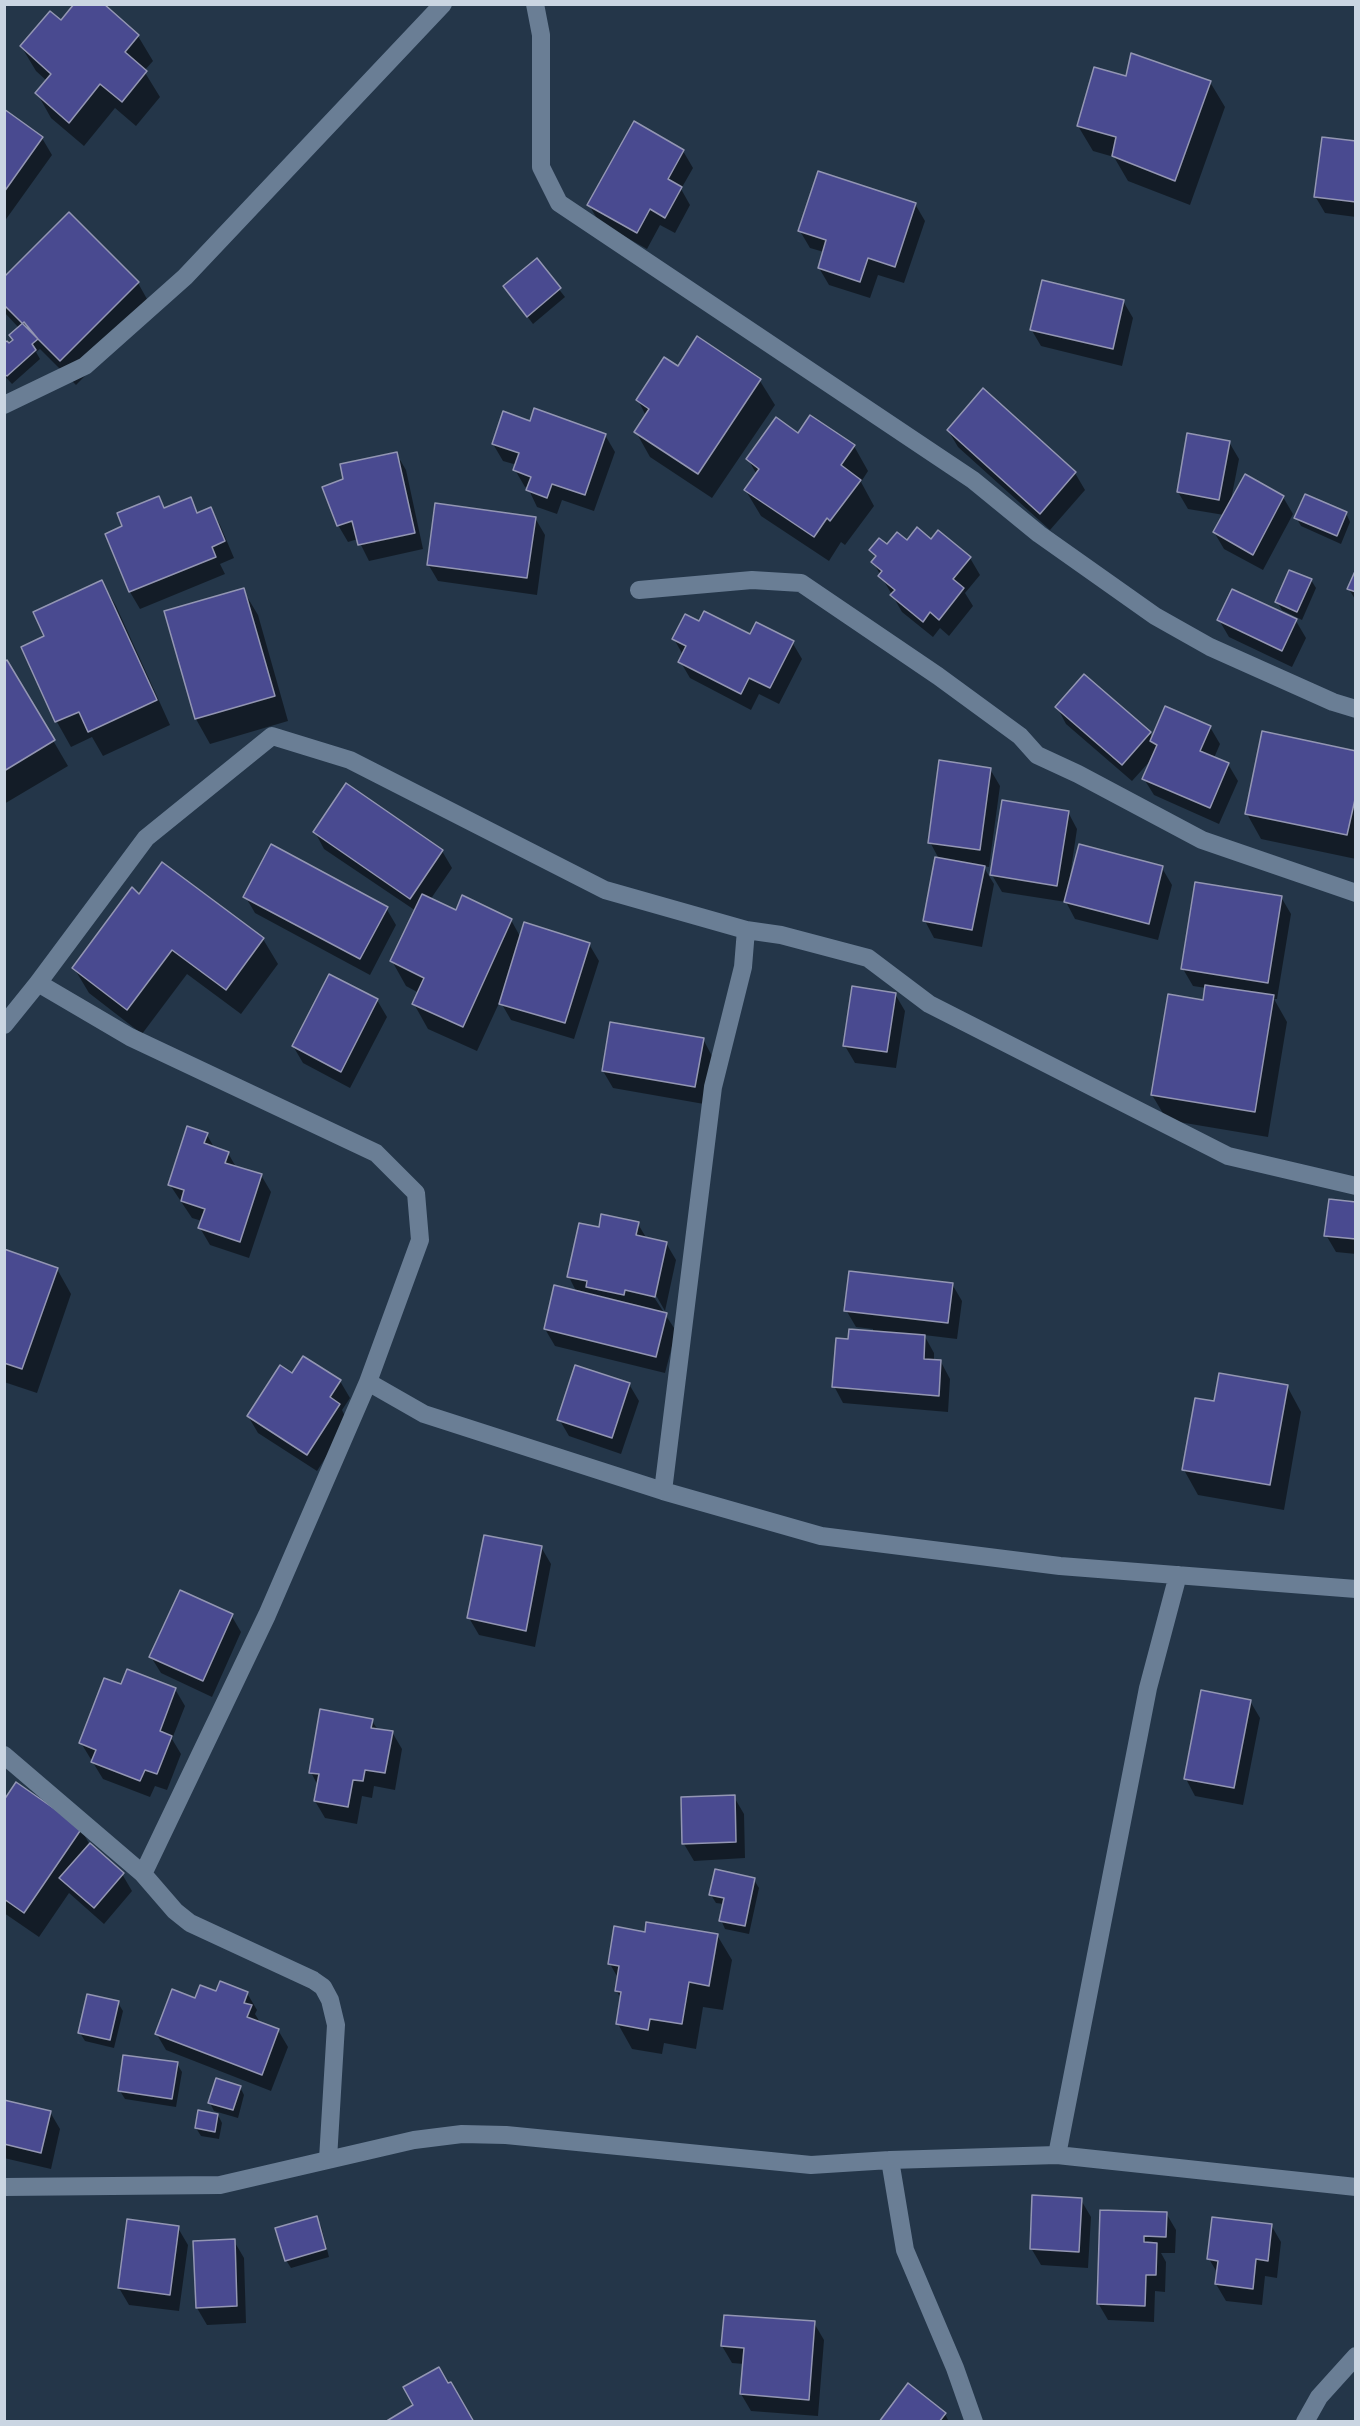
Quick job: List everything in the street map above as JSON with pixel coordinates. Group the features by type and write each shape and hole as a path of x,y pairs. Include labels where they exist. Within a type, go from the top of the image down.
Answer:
{"street":[{"path":"4,405 86,366 185,278 443,4"},
{"path":"535,4 541,35 541,167 559,203 973,480 1040,534 1155,616 1210,647 1333,702 1356,709"},
{"path":"639,590 752,580 801,583 938,676 1020,736 1036,756 1078,774 1202,840 1356,893"},
{"path":"4,1025 38,984 146,838 272,736 350,760 605,890 746,930 781,934 868,958 929,1004 1228,1155 1356,1186"},
{"path":"663,1491 713,1087 743,967 746,930"},
{"path":"38,984 130,1037 376,1153 416,1193 420,1240 368,1382 267,1615 143,1875"},
{"path":"368,1382 424,1414 663,1491 821,1536 1060,1566 1356,1589"},
{"path":"1057,2155 1148,1688 1178,1575"},
{"path":"4,1755 143,1875 175,1911 190,1923 313,1980 323,1987 330,2000 336,2025 328,2159"},
{"path":"4,2187 220,2186 414,2140 462,2134 506,2135 811,2165 1057,2155 1356,2187"},
{"path":"890,2160 905,2250 955,2368 974,2421"},
{"path":"1305,2421 1319,2397 1356,2356"}],"building":[{"path":"74,4 104,4 139,35 125,52 147,71 122,102 100,84 69,123 35,93 51,74 20,46 50,11 61,20"},
{"path":"1131,53 1211,81 1175,181 1112,156 1116,137 1077,126 1094,67 1126,76"},
{"path":"4,109 43,137 4,192"},
{"path":"634,121 684,150 668,179 682,187 665,218 650,209 637,233 587,205"},
{"path":"1322,137 1356,141 1356,202 1314,197"},
{"path":"818,171 916,203 895,267 868,258 860,282 818,268 826,240 798,231"},
{"path":"69,212 139,282 60,361 4,305 4,277"},
{"path":"537,258 561,288 527,317 503,286"},
{"path":"1042,280 1124,300 1113,349 1030,330"},
{"path":"24,322 38,339 32,344 36,350 7,376 4,374 4,343 13,340 9,335"},
{"path":"697,336 761,379 698,474 634,432 649,409 636,400 664,357 678,366"},
{"path":"983,388 1076,472 1040,514 947,430"},
{"path":"534,408 606,434 585,495 552,484 547,498 526,490 531,477 513,470 519,453 492,444 503,411 530,421"},
{"path":"810,415 855,445 841,465 861,480 830,521 827,518 814,537 744,490 759,469 746,459 776,417 798,433"},
{"path":"1187,433 1230,441 1219,500 1177,492"},
{"path":"397,452 415,533 358,545 352,521 337,526 322,487 343,479 340,464"},
{"path":"1245,474 1284,496 1253,555 1213,532"},
{"path":"1305,494 1347,512 1337,536 1294,518"},
{"path":"159,496 164,508 191,497 197,513 211,507 225,541 212,547 216,557 129,592 105,534 122,526 117,513"},
{"path":"435,503 536,517 527,578 427,565"},
{"path":"917,527 931,539 938,530 971,557 953,579 964,588 939,620 930,612 923,622 890,595 895,590 878,576 882,571 871,562 876,556 869,550 879,538 887,544 897,532 907,540"},
{"path":"1356,569 1356,592 1347,589"},
{"path":"1289,570 1312,579 1297,612 1275,602"},
{"path":"102,580 157,700 88,732 79,712 55,722 21,647 44,636 33,612"},
{"path":"244,588 275,696 195,719 164,611"},
{"path":"1232,589 1297,619 1282,651 1217,620"},
{"path":"704,611 750,634 756,622 794,641 770,688 749,678 741,694 678,662 686,646 672,639 685,614 699,621"},
{"path":"7,660 55,740 4,771 4,662"},
{"path":"1084,674 1151,732 1122,765 1055,707"},
{"path":"1165,706 1211,726 1200,751 1229,763 1210,808 1142,779 1157,745 1150,741"},
{"path":"1262,731 1356,751 1356,795 1347,835 1245,814"},
{"path":"939,760 991,768 980,850 928,843"},
{"path":"346,783 443,850 410,899 313,832"},
{"path":"1002,800 1069,811 1057,886 990,875"},
{"path":"271,844 388,907 360,959 243,897"},
{"path":"1079,844 1163,866 1149,924 1064,902"},
{"path":"935,857 985,866 972,930 923,921"},
{"path":"162,862 264,938 226,990 172,950 127,1010 72,968 132,887 139,894"},
{"path":"1195,882 1282,896 1268,983 1181,969"},
{"path":"422,894 456,910 462,895 512,919 463,1027 412,1004 424,978 390,961"},
{"path":"524,922 590,943 565,1023 499,1004"},
{"path":"329,974 378,999 341,1072 292,1046"},
{"path":"1205,985 1274,995 1255,1112 1151,1095 1168,994 1203,1000"},
{"path":"852,986 896,993 887,1052 843,1046"},
{"path":"610,1022 704,1038 695,1087 602,1071"},
{"path":"187,1126 208,1133 204,1143 229,1152 225,1163 262,1174 240,1242 198,1228 205,1209 181,1201 184,1190 168,1185"},
{"path":"1329,1199 1356,1202 1356,1239 1324,1236"},
{"path":"601,1214 639,1222 636,1235 667,1242 655,1297 625,1290 624,1295 586,1287 587,1281 567,1277 579,1223 599,1227"},
{"path":"4,1249 58,1268 22,1369 4,1363"},
{"path":"849,1271 953,1283 948,1323 844,1311"},
{"path":"554,1285 667,1313 656,1357 544,1329"},
{"path":"849,1329 925,1335 924,1359 941,1360 939,1396 832,1387 836,1338 848,1339"},
{"path":"303,1356 341,1380 330,1397 340,1404 307,1455 247,1416 280,1365 292,1373"},
{"path":"575,1365 630,1383 612,1438 557,1420"},
{"path":"1219,1373 1288,1385 1270,1485 1182,1470 1195,1398 1214,1401"},
{"path":"484,1535 542,1546 526,1631 467,1618"},
{"path":"180,1590 233,1614 203,1681 149,1657"},
{"path":"127,1669 176,1688 160,1731 172,1736 157,1774 145,1770 140,1781 91,1762 96,1750 79,1743 104,1678 121,1684"},
{"path":"1201,1690 1251,1700 1234,1788 1184,1779"},
{"path":"320,1709 373,1719 371,1728 393,1731 385,1773 365,1770 363,1781 353,1780 348,1807 314,1801 319,1774 309,1773"},
{"path":"16,1782 82,1828 24,1913 4,1899 4,1800"},
{"path":"735,1795 736,1842 682,1844 681,1797"},
{"path":"90,1843 124,1873 94,1908 59,1878"},
{"path":"715,1869 755,1878 745,1926 719,1921 724,1898 709,1895"},
{"path":"646,1922 718,1934 709,1986 689,1982 682,2024 650,2019 648,2030 616,2024 621,1992 615,1991 619,1966 608,1964 614,1926 645,1932"},
{"path":"220,1981 248,1992 244,2003 252,2005 247,2017 279,2029 262,2075 155,2034 172,1989 195,1998 200,1985 216,1991"},
{"path":"87,1994 119,2001 110,2040 78,2033"},
{"path":"123,2055 178,2062 172,2099 118,2091"},
{"path":"216,2078 241,2086 233,2110 208,2103"},
{"path":"4,2100 51,2111 41,2153 4,2144"},
{"path":"198,2110 218,2114 215,2132 195,2128"},
{"path":"1032,2195 1082,2198 1079,2252 1030,2249"},
{"path":"1100,2210 1167,2212 1166,2237 1144,2236 1144,2242 1157,2243 1156,2275 1146,2275 1145,2306 1097,2304"},
{"path":"317,2216 326,2249 285,2261 275,2228"},
{"path":"1212,2217 1272,2224 1268,2261 1256,2259 1253,2289 1215,2284 1218,2261 1207,2259"},
{"path":"127,2219 179,2226 170,2295 118,2288"},
{"path":"235,2239 237,2306 196,2308 193,2241"},
{"path":"724,2315 815,2321 809,2400 740,2394 744,2348 721,2346"},
{"path":"439,2367 448,2383 451,2382 474,2422 385,2422 413,2405 403,2387"},
{"path":"908,2383 946,2413 939,2422 879,2422"}]}
